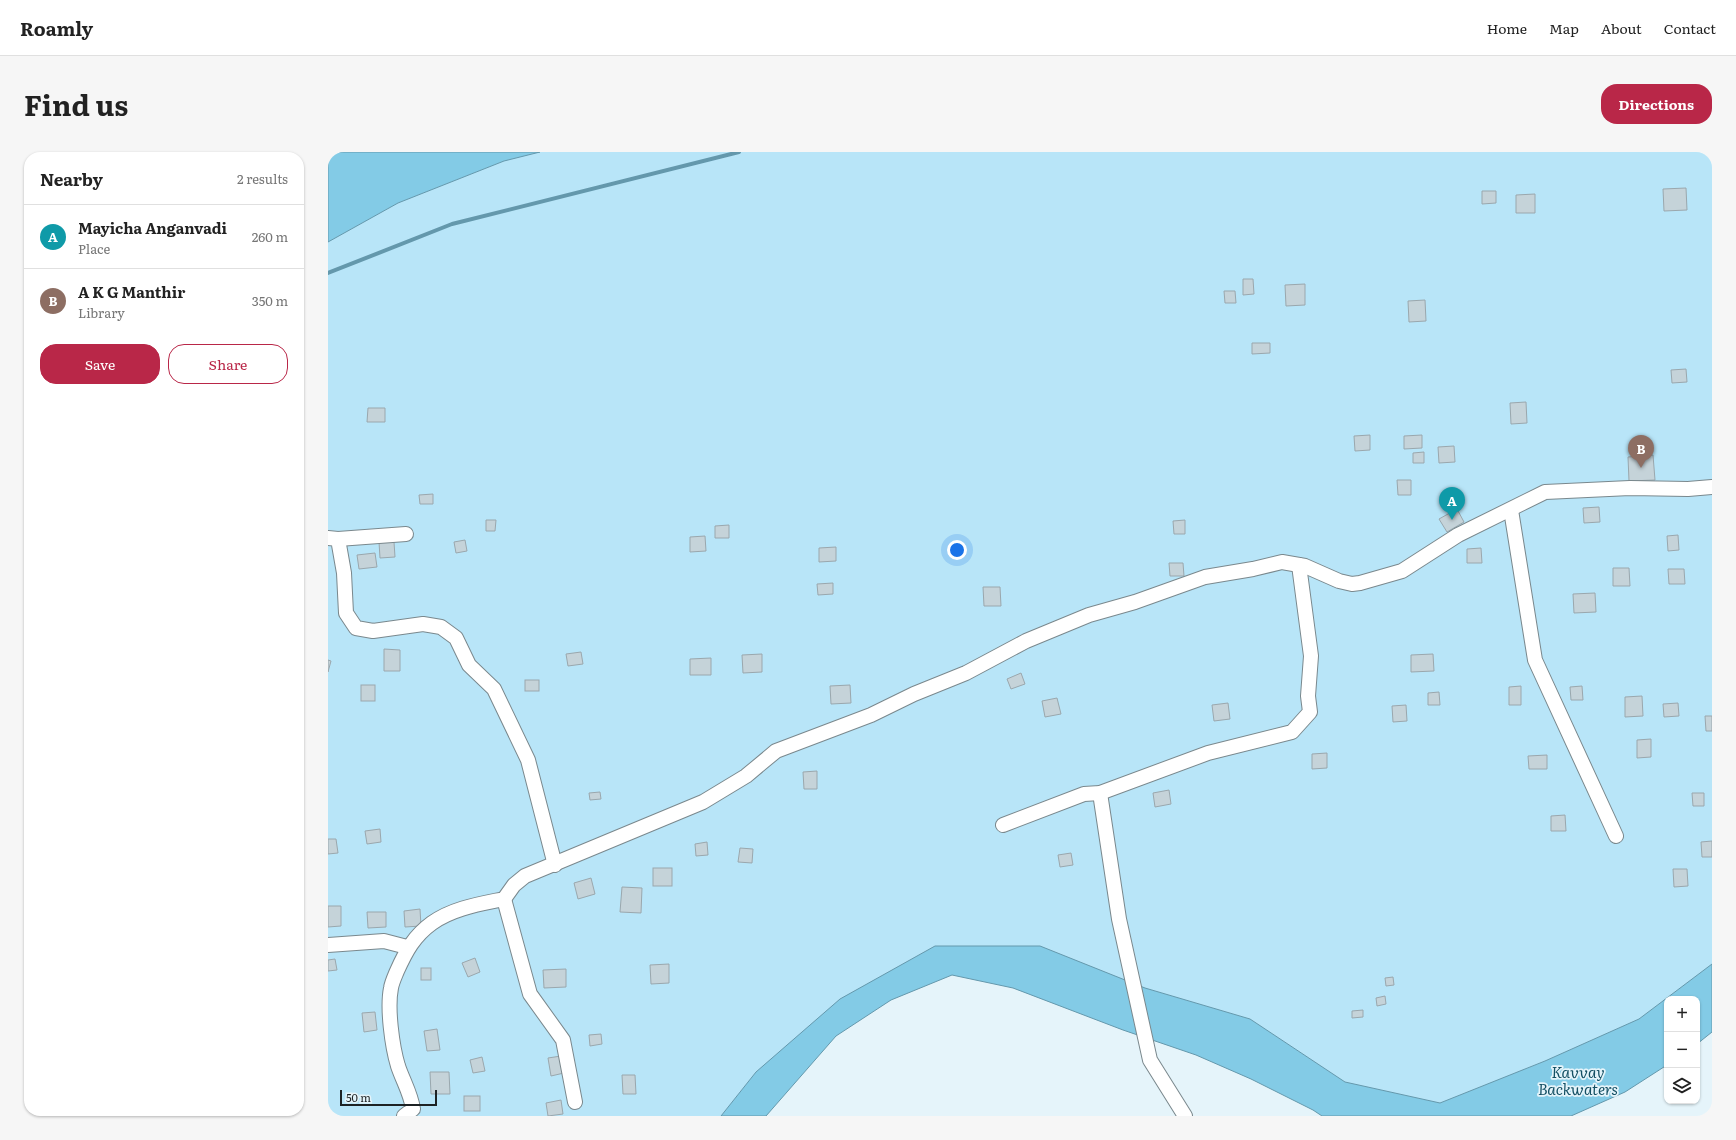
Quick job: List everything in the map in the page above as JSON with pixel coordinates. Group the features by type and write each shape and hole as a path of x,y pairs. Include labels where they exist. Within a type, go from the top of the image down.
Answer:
{"street":[{"path":"404,1116 413,1109 412,1100 398,1066 392,1029 390,996 391,986 407,948 433,922 463,908 504,899 518,880 702,802 746,776 776,751 871,715 914,694 966,673 1026,641 1082,618 1135,602 1205,577 1253,569 1282,562 1299,565 1339,581 1352,584 1402,571 1458,535 1545,492 1630,488 1688,489 1712,486"},
{"path":"1511,510 1535,660 1616,836"},
{"path":"406,534 333,538 344,573 346,613 356,628 373,631 423,624 441,627 456,638 469,665 494,689 528,760 555,865"},
{"path":"1003,825 1084,794 1100,793 1208,752 1292,732 1310,712 1308,696 1311,656 1299,565"},
{"path":"1100,793 1119,919 1150,1060 1185,1116"},
{"path":"504,899 530,994 563,1040 575,1102"},
{"path":"328,945 384,941 407,948"}],"shaded area":[{"path":"540,152 1712,152 1712,964 1670,996 1664,996 1664,1000 1639,1019 1545,1061 1440,1103 1345,1082 1250,1019 1145,988 935,946 756,1072 721,1116 328,1116 328,242 398,203 504,161"}],"water":[{"path":"328,152 540,152 504,161 398,203 328,242"},
{"name":"Kavvay Backwaters","path":"935,946 1040,946 1145,988 1250,1019 1345,1082 1440,1103 1545,1061 1639,1019 1664,1000 1664,1067 1625,1092 1571,1116 1322,1116 1251,1079 1196,1055 1123,1030 1013,988 952,975 891,1000 836,1036 766,1116 721,1116 756,1072 840,999"},
{"name":"Kavvay Backwaters","path":"1712,964 1712,1032 1700,1042 1700,996 1670,996"}],"building":[{"path":"1686,188 1687,210 1664,211 1663,189"},
{"path":"1482,191 1496,191 1496,203 1482,204"},
{"path":"1535,194 1535,213 1516,213 1516,195"},
{"path":"1243,279 1253,279 1254,294 1243,295"},
{"path":"1305,284 1305,305 1286,306 1285,285"},
{"path":"1224,291 1235,291 1236,303 1225,303"},
{"path":"1425,300 1426,321 1409,322 1408,301"},
{"path":"1252,343 1270,343 1270,353 1252,354"},
{"path":"1686,369 1687,382 1672,383 1671,370"},
{"path":"1526,402 1527,423 1511,424 1510,403"},
{"path":"368,408 385,408 385,422 367,422"},
{"path":"1370,435 1370,450 1355,451 1354,436"},
{"path":"1422,435 1422,448 1404,449 1404,436"},
{"path":"1454,446 1455,462 1439,463 1438,447"},
{"path":"1424,452 1424,463 1413,463 1413,453"},
{"path":"1653,455 1655,480 1629,481 1628,457"},
{"path":"1397,480 1411,480 1411,495 1398,495"},
{"path":"433,494 433,504 420,504 419,495"},
{"path":"1599,507 1600,522 1584,523 1583,508"},
{"path":"1457,509 1464,522 1447,532 1439,519"},
{"path":"486,520 496,520 495,531 486,531"},
{"path":"1185,520 1185,534 1174,534 1173,521"},
{"path":"729,525 729,538 715,538 715,526"},
{"path":"1678,535 1679,550 1668,551 1667,536"},
{"path":"705,536 706,551 690,552 690,537"},
{"path":"465,540 467,551 456,553 454,542"},
{"path":"379,542 394,542 395,557 380,558"},
{"path":"836,547 836,561 819,562 819,548"},
{"path":"1481,548 1482,563 1467,563 1467,549"},
{"path":"375,553 377,567 359,569 357,555"},
{"path":"1169,563 1183,563 1184,576 1170,576"},
{"path":"1613,568 1629,568 1630,586 1613,586"},
{"path":"1668,569 1684,569 1685,584 1669,584"},
{"path":"833,583 833,594 818,595 817,584"},
{"path":"983,587 1000,587 1001,606 984,606"},
{"path":"1595,593 1596,612 1574,613 1573,594"},
{"path":"384,649 400,650 400,671 384,671"},
{"path":"581,652 583,664 568,666 566,654"},
{"path":"762,654 762,672 743,673 742,655"},
{"path":"1433,654 1434,671 1411,672 1411,655"},
{"path":"711,658 711,675 690,675 690,659"},
{"path":"328,660 331,661 328,672"},
{"path":"1021,673 1025,684 1011,689 1007,679"},
{"path":"525,680 539,680 539,691 525,691"},
{"path":"361,685 375,685 375,701 361,701"},
{"path":"850,685 851,703 831,704 830,686"},
{"path":"1521,686 1521,705 1509,705 1509,687"},
{"path":"1582,686 1583,700 1571,700 1570,687"},
{"path":"1439,692 1440,705 1428,705 1428,693"},
{"path":"1642,696 1643,716 1625,717 1625,697"},
{"path":"1057,698 1061,714 1045,717 1042,701"},
{"path":"1228,703 1230,719 1214,721 1212,705"},
{"path":"1678,703 1679,716 1664,717 1663,704"},
{"path":"1406,705 1407,721 1393,722 1392,706"},
{"path":"1705,716 1712,716 1712,731 1706,731"},
{"path":"1651,739 1651,757 1637,758 1637,740"},
{"path":"1327,753 1327,768 1312,769 1312,754"},
{"path":"1547,755 1547,769 1529,769 1528,756"},
{"path":"817,771 817,789 804,789 803,772"},
{"path":"1169,790 1171,804 1155,807 1153,793"},
{"path":"600,792 601,799 590,800 589,793"},
{"path":"1692,793 1704,793 1704,806 1693,806"},
{"path":"1565,815 1566,831 1551,831 1551,816"},
{"path":"380,829 381,842 367,844 365,831"},
{"path":"328,839 336,839 338,853 328,854"},
{"path":"1712,841 1712,857 1702,857 1701,842"},
{"path":"707,842 708,855 696,856 695,844"},
{"path":"740,848 753,849 752,863 738,862"},
{"path":"1071,853 1073,865 1060,867 1058,855"},
{"path":"653,868 672,868 672,886 653,886"},
{"path":"1673,869 1687,869 1688,886 1674,887"},
{"path":"591,878 595,894 578,899 574,883"},
{"path":"622,887 642,888 641,913 620,912"},
{"path":"328,906 341,906 341,926 328,927"},
{"path":"420,909 421,926 405,927 404,911"},
{"path":"367,912 386,912 386,927 368,928"},
{"path":"475,958 480,972 468,977 462,963"},
{"path":"335,959 337,970 328,971 328,960"},
{"path":"669,964 669,983 651,984 650,965"},
{"path":"421,968 431,968 431,980 421,980"},
{"path":"566,969 566,987 544,988 543,970"},
{"path":"1393,977 1394,985 1386,986 1385,978"},
{"path":"1385,996 1386,1004 1377,1006 1376,998"},
{"path":"1363,1010 1363,1017 1352,1018 1352,1011"},
{"path":"375,1012 377,1030 364,1032 362,1013"},
{"path":"437,1029 440,1050 427,1051 424,1031"},
{"path":"601,1034 602,1044 590,1046 589,1035"},
{"path":"561,1056 564,1073 551,1076 548,1058"},
{"path":"482,1057 485,1071 473,1073 470,1060"},
{"path":"430,1072 449,1072 450,1094 431,1094"},
{"path":"622,1075 635,1075 636,1094 623,1094"},
{"path":"464,1096 480,1096 480,1111 464,1111"},
{"path":"561,1100 563,1114 548,1116 546,1103"}],"waterway":[{"path":"328,273 452,224 739,152"}],"place":[{"name":"A K G Manthir","path":"1641,468"},
{"name":"Mayicha Anganvadi","path":"1452,520"}]}
